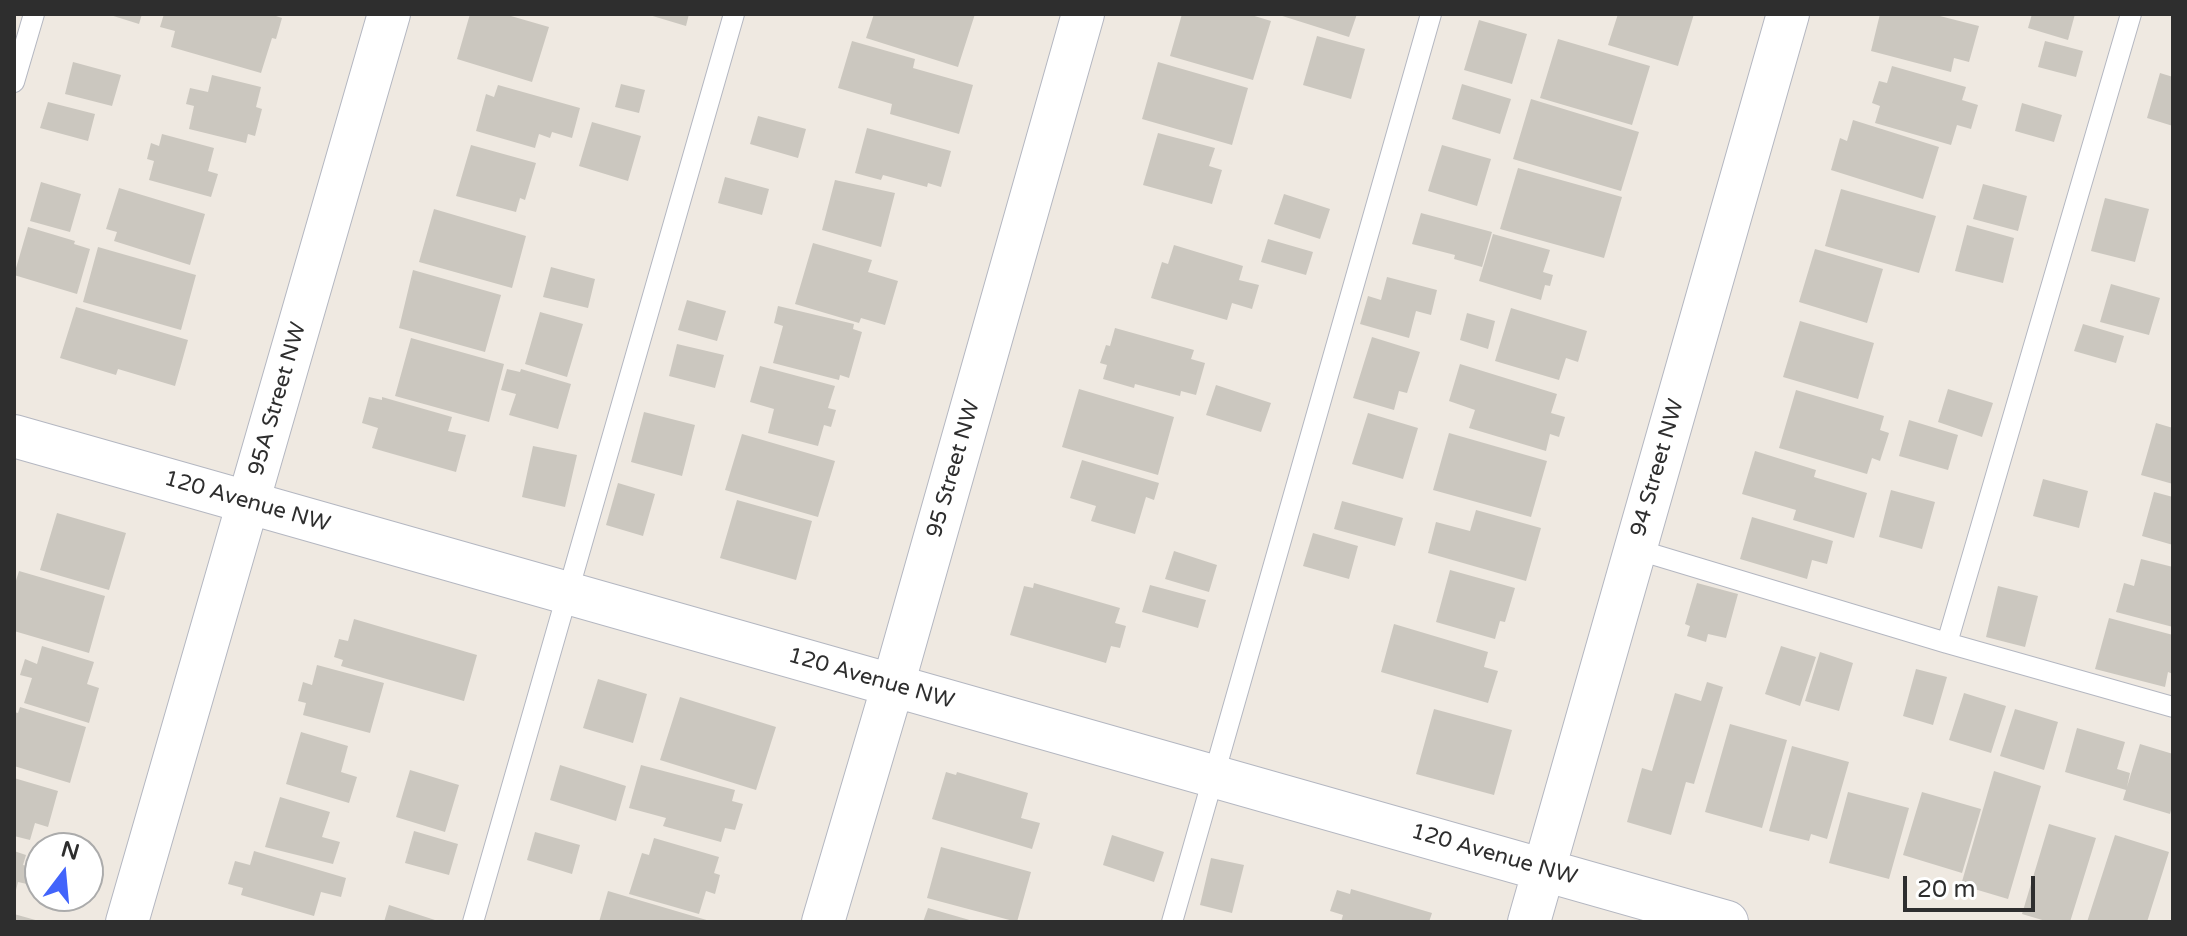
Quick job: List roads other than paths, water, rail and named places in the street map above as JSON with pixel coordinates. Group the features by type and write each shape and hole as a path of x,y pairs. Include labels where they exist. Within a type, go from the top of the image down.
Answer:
{"street":[{"name":"95A Street NW","path":"127,922 389,14"},
{"name":"95 Street NW","path":"823,922 1083,14"},
{"name":"94 Street NW","path":"1529,922 1788,14"},
{"name":"120 Avenue NW","path":"14,436 1727,922"}],"lane":[{"path":"14,82 34,14"},
{"path":"473,922 734,14"},
{"path":"1172,922 1431,14"},
{"path":"1947,643 2131,14"},
{"path":"1635,549 2173,707"}]}
